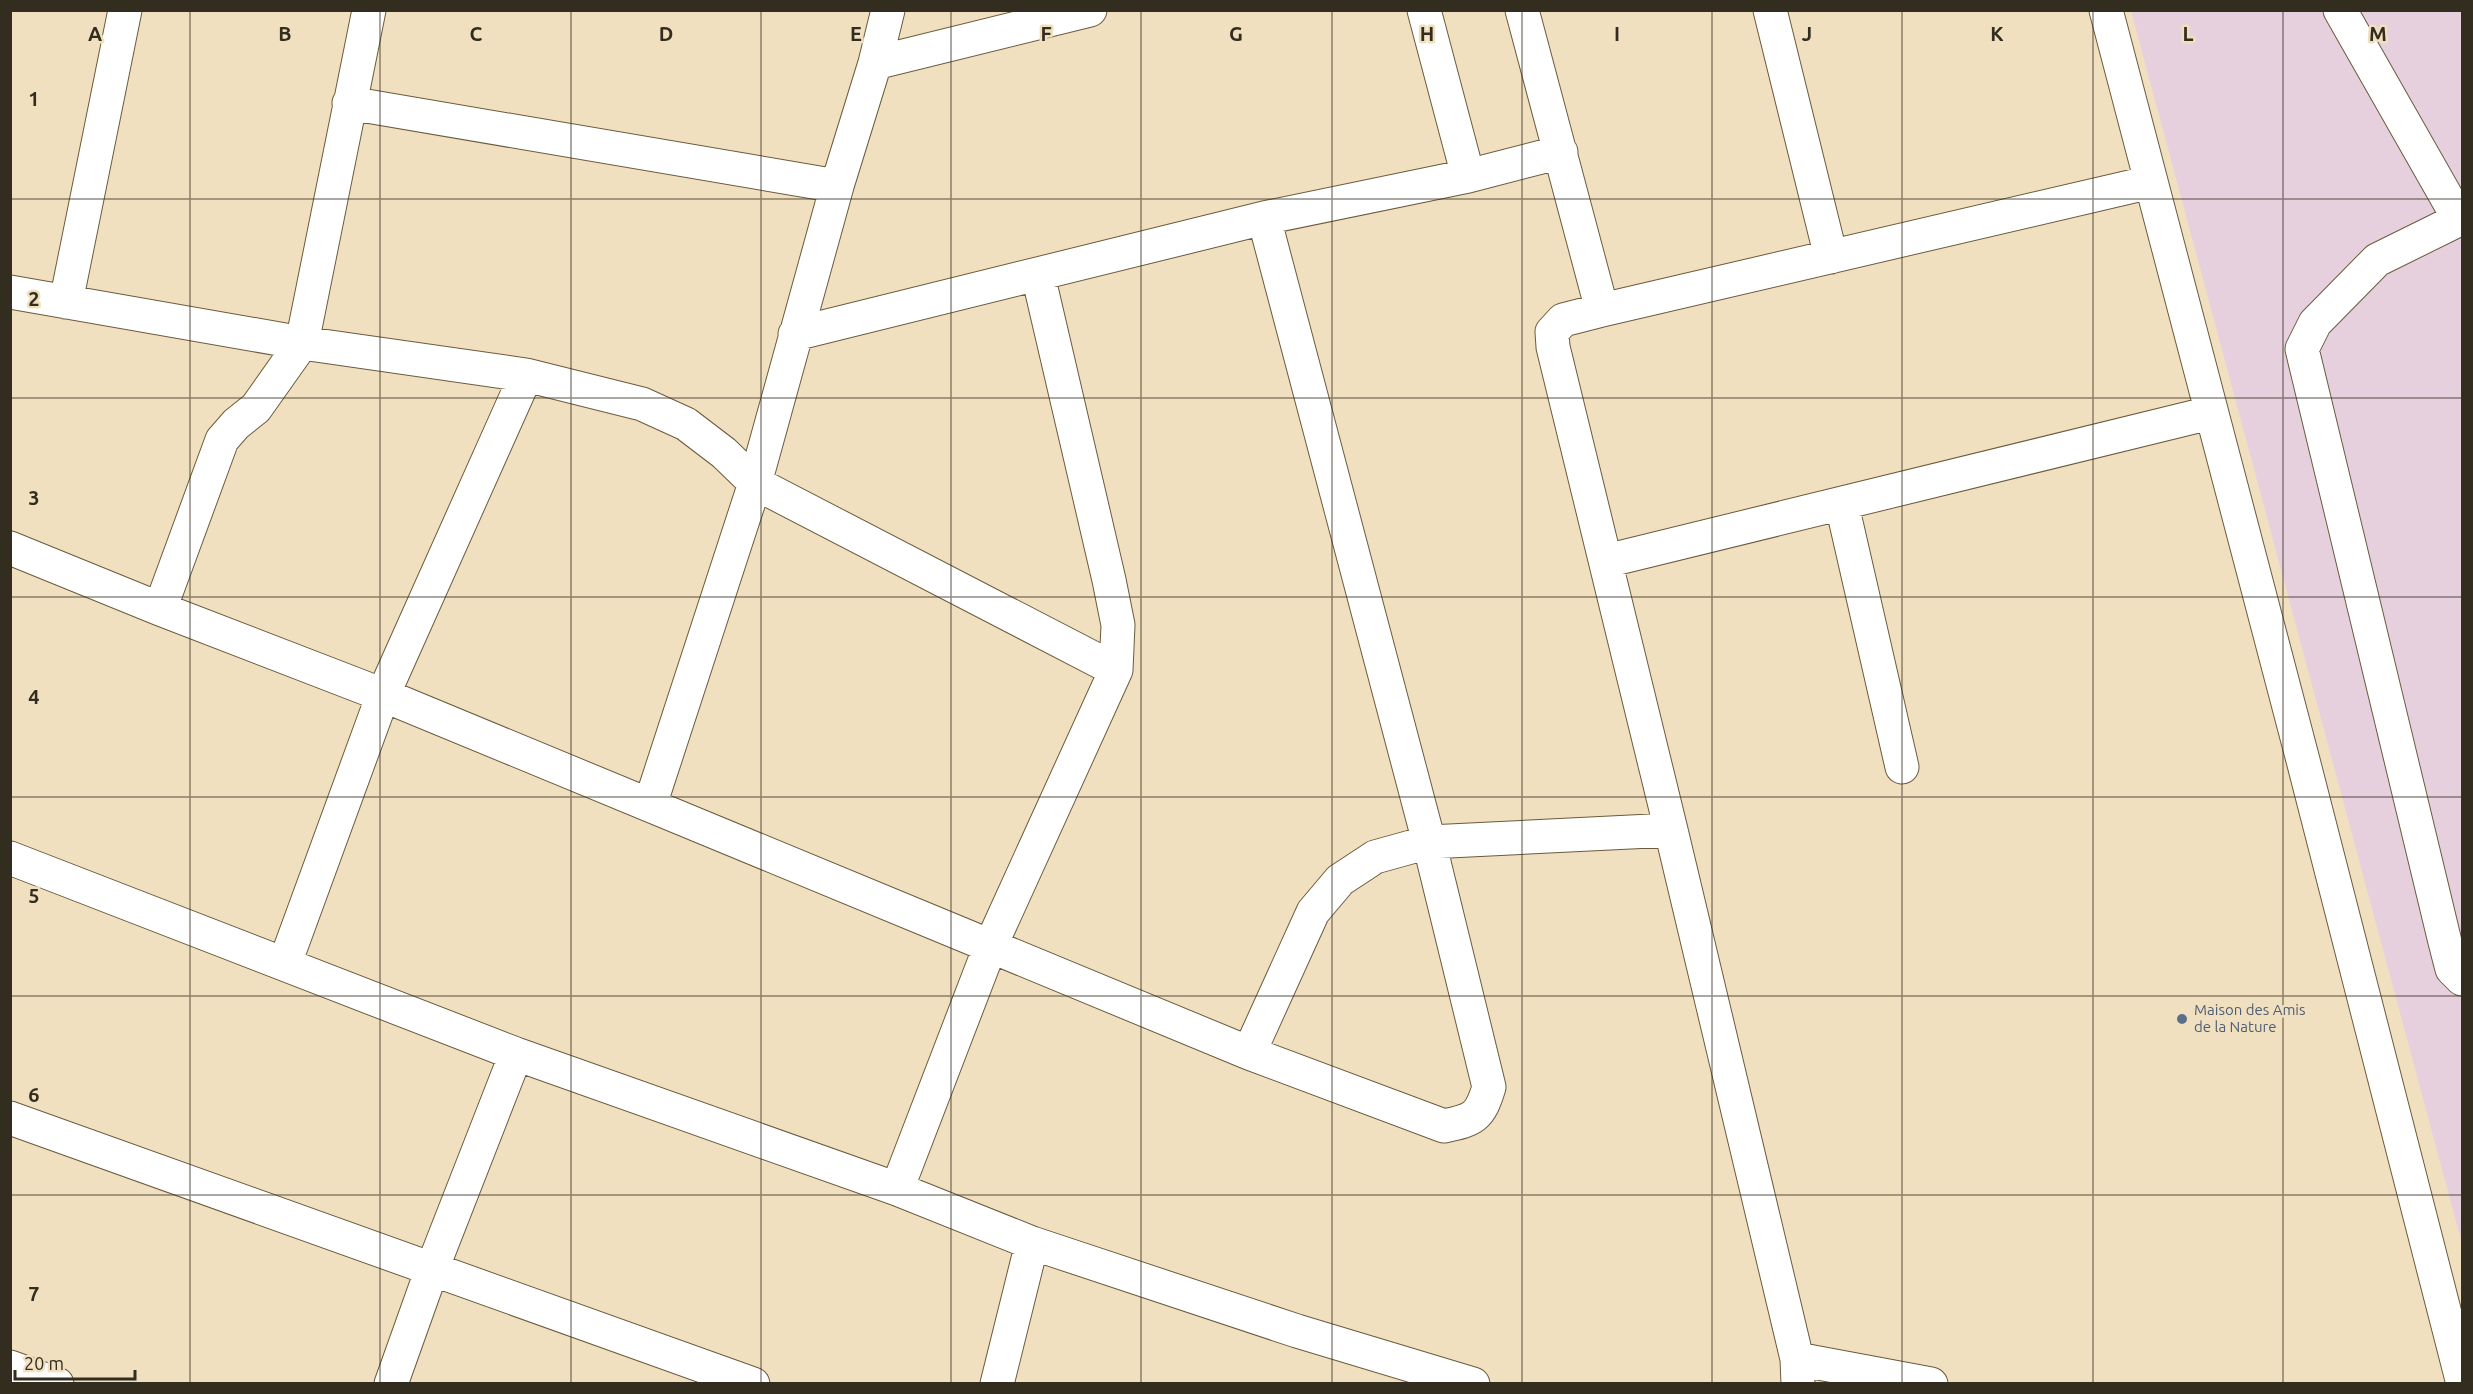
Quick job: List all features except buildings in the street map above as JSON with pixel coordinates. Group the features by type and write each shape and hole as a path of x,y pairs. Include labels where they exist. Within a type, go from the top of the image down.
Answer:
{"street":[{"path":"66,302 124,10"},
{"path":"160,609 222,440 236,424 256,408 302,343 369,10"},
{"path":"650,806 755,483 837,186 875,63 888,10"},
{"path":"875,63 1090,10"},
{"path":"1424,10 1468,176"},
{"path":"1522,10 1602,310"},
{"path":"1770,10 1831,257"},
{"path":"2106,10 2210,412 2353,944 2463,1380"},
{"path":"2340,10 2461,218 2377,260 2315,323 2302,350 2445,942 2452,969 2463,979"},
{"path":"349,103 837,186"},
{"path":"795,334 1038,276 1264,218 1468,176 1561,152"},
{"path":"1931,1383 1798,1371 1671,830 1553,347 1552,332 1563,320 1602,310 2151,182"},
{"path":"10,548 383,695 1249,1053 1444,1126 1467,1121 1483,1108 1489,1087 1429,842 1264,218"},
{"path":"897,1189 990,947 1116,670 1118,625 1038,276"},
{"path":"10,292 302,343 526,375 642,404 686,424 724,453 755,483 1116,670"},
{"path":"285,963 383,695 526,375"},
{"path":"1606,561 1842,505 2210,412"},
{"path":"1842,505 1902,767"},
{"path":"1249,1053 1313,912 1340,880 1376,857 1429,842 1671,830"},
{"path":"10,858 516,1054 897,1189 1032,1243 1297,1331 1473,1383"},
{"path":"391,1383 432,1269 516,1054"},
{"path":"10,1118 753,1383"},
{"path":"997,1383 1032,1243"},
{"path":"10,1367 57,1383"}],"shaded area":[{"path":"2131,11 2462,11 2462,1244"}],"place":[{"name":"Maison des Amis de la Nature","path":"2182,1019"}]}
